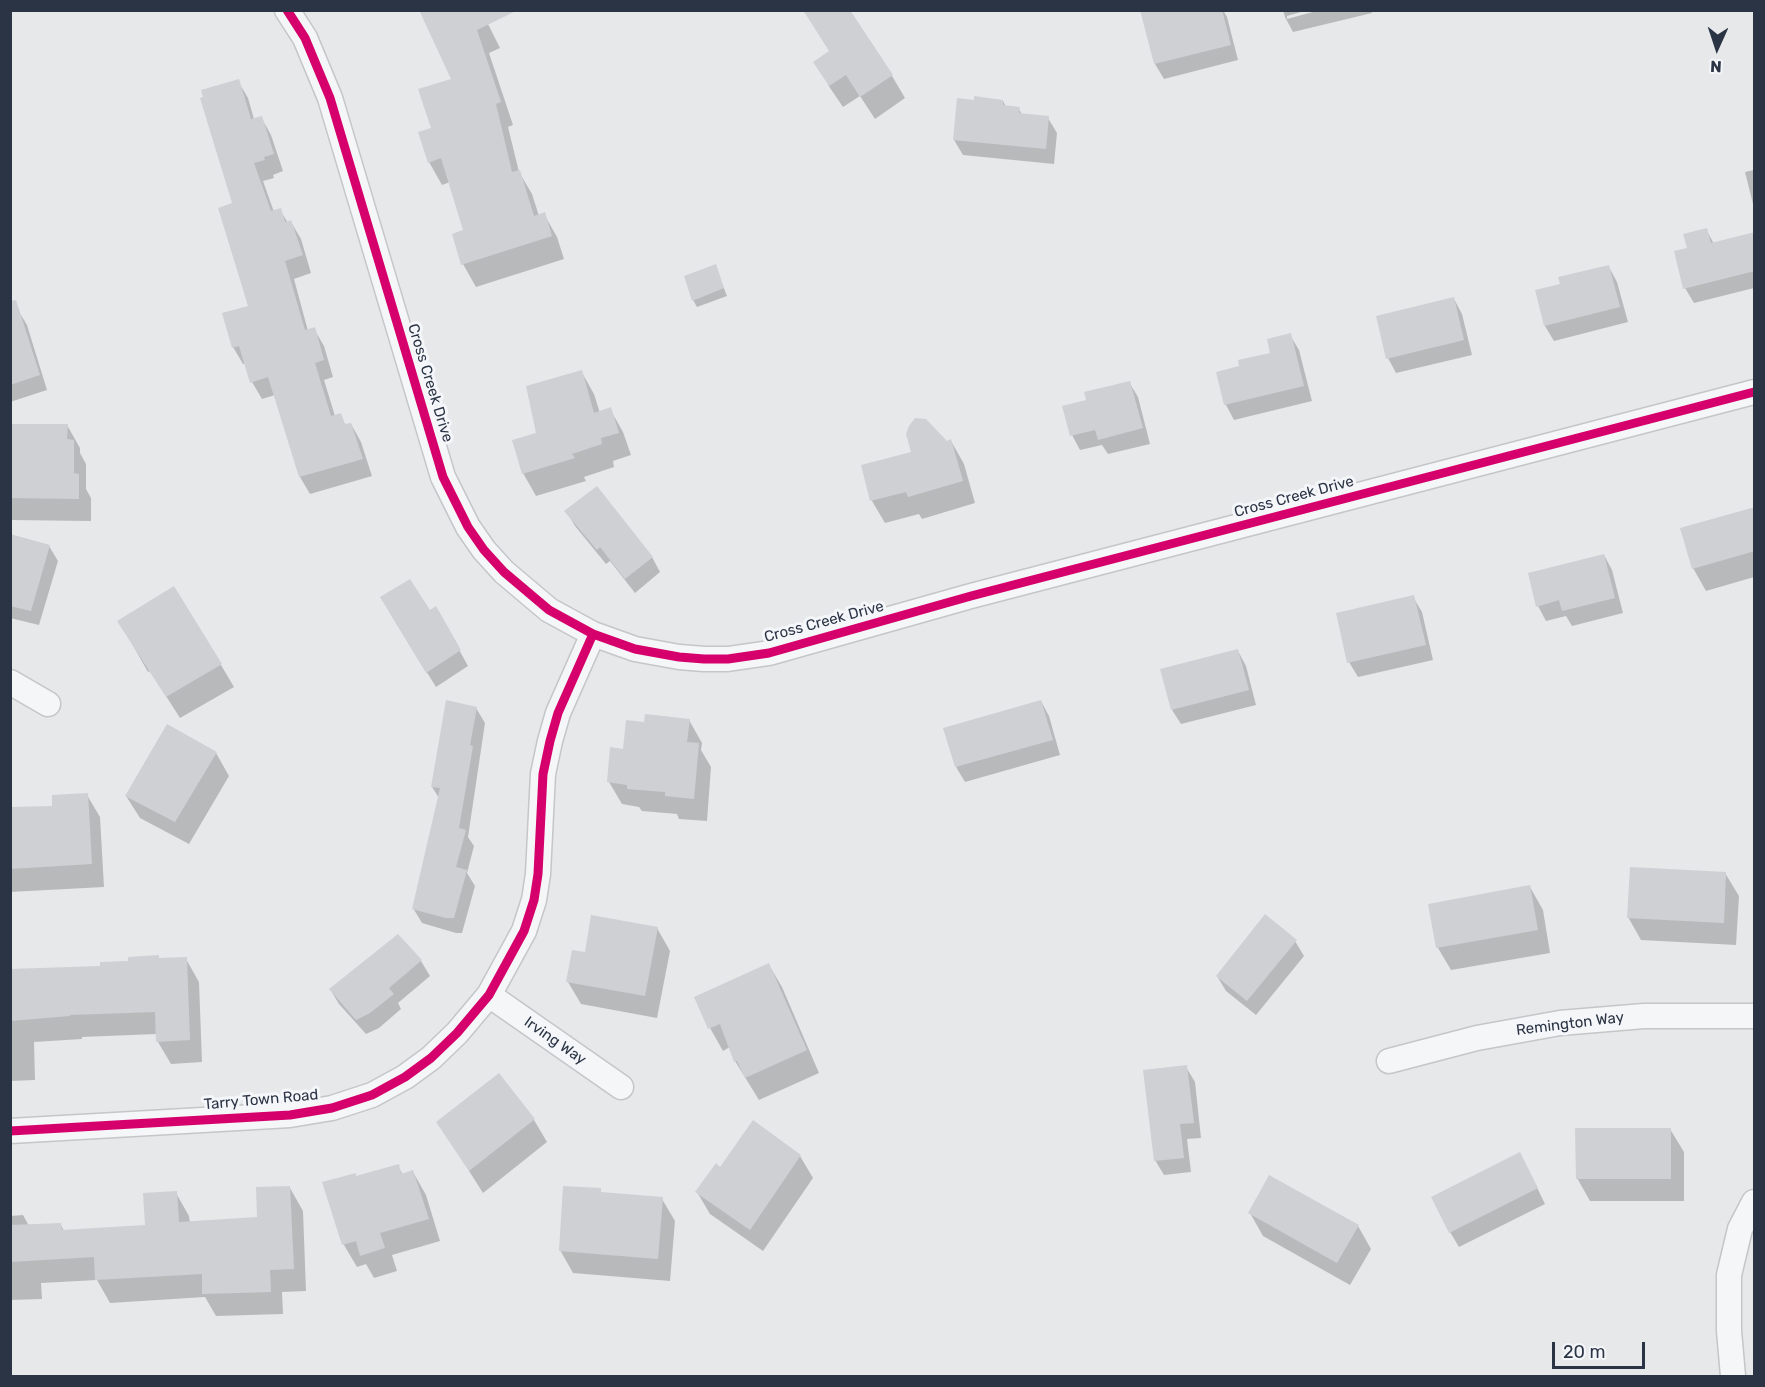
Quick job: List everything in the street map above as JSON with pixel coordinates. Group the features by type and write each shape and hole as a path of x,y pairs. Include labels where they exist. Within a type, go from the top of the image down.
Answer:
{"street":[{"name":"Cross Creek Drive","path":"286,10 304,38 330,98 443,477 468,527 484,550 504,572 549,610 593,634 635,649 680,657 728,659 769,653 971,596 1755,392"},
{"name":"Tarry Town Road","path":"10,1131 290,1116 332,1108 372,1095 405,1077 431,1058 457,1033 489,995 524,932 534,900 538,874 543,774 550,741 558,713 593,634"},
{"path":"10,681 48,704"},
{"name":"Irving Way","path":"489,995 621,1087"},
{"name":"Remington Way","path":"1389,1061 1477,1038 1560,1023 1644,1016 1755,1016"},
{"path":"1733,1377 1729,1331 1729,1275 1740,1229 1755,1202"}],"building":[{"path":"419,10 518,10 477,30 501,102 496,104 512,172 520,170 534,216 545,212 552,236 461,265 452,234 463,230 441,158 428,163 418,132 431,128 418,89 451,79"},
{"path":"803,10 850,10 893,75 860,97 846,75 829,86 813,62 829,51"},
{"path":"1140,10 1222,10 1231,45 1154,64"},
{"path":"239,79 251,119 262,116 274,154 254,163 271,211 281,208 285,222 291,220 303,255 285,261 305,330 315,327 324,360 315,363 331,416 341,413 345,424 351,423 363,459 299,477 268,377 250,383 239,346 232,348 222,313 248,306 218,208 232,203 200,98 203,97 201,90"},
{"path":"974,96 1003,100 1003,105 1020,107 1019,113 1049,116 1046,149 953,140 957,98 974,100"},
{"path":"1707,228 1711,243 1755,232 1755,271 1683,289 1674,251 1687,248 1683,234"},
{"path":"716,264 724,288 692,301 684,276"},
{"path":"1609,265 1620,307 1544,326 1535,290 1560,284 1558,277"},
{"path":"1454,297 1464,340 1386,359 1376,316"},
{"path":"16,300 40,375 10,385 10,301"},
{"path":"1291,333 1304,386 1224,405 1216,372 1239,366 1238,360 1270,353 1267,339"},
{"path":"582,370 594,413 611,407 619,433 601,438 602,444 572,454 575,458 522,474 512,440 536,433 526,386"},
{"path":"1130,381 1143,428 1098,440 1095,430 1070,436 1062,406 1086,400 1084,392"},
{"path":"915,418 926,419 947,441 951,439 963,481 908,497 906,492 870,501 861,465 911,452 906,434"},
{"path":"10,424 68,424 67,439 74,440 74,473 79,474 79,499 10,498"},
{"path":"597,486 653,557 625,579 600,547 597,550 564,511"},
{"path":"1755,507 1755,551 1692,569 1680,528"},
{"path":"10,534 50,545 31,611 10,606"},
{"path":"1604,554 1615,598 1562,611 1559,600 1536,607 1528,573"},
{"path":"410,579 430,610 436,606 461,650 426,673 380,597"},
{"path":"174,586 222,664 166,697 117,621"},
{"path":"1414,595 1426,645 1347,663 1336,613"},
{"path":"1238,649 1249,690 1171,710 1160,669"},
{"path":"446,700 477,707 459,828 466,830 456,867 467,870 454,918 412,909 440,788 431,787"},
{"path":"1041,700 1053,740 955,767 943,728"},
{"path":"645,714 690,719 687,742 699,743 694,799 665,796 665,792 627,789 627,785 607,782 610,747 623,749 626,720 644,722"},
{"path":"167,724 217,752 175,822 125,796"},
{"path":"88,793 92,864 10,869 10,807 52,806 52,795"},
{"path":"1630,867 1726,872 1724,923 1627,918"},
{"path":"1530,885 1538,930 1436,948 1428,904"},
{"path":"1265,914 1297,940 1247,1001 1216,976"},
{"path":"591,915 658,927 645,996 566,982 572,950 585,952"},
{"path":"398,934 422,960 389,988 394,994 370,1013 356,1020 329,989"},
{"path":"159,955 159,958 187,957 190,1040 156,1042 155,1012 70,1015 10,1021 10,969 100,966 100,962 128,961 128,957"},
{"path":"769,963 807,1050 745,1078 737,1061 734,1062 720,1024 708,1029 694,997"},
{"path":"1187,1065 1194,1123 1180,1124 1184,1158 1154,1161 1143,1070"},
{"path":"499,1073 535,1119 469,1171 436,1122"},
{"path":"753,1120 801,1155 750,1230 695,1192 716,1163 720,1167"},
{"path":"1575,1128 1671,1128 1671,1179 1576,1179"},
{"path":"1520,1152 1538,1188 1449,1233 1431,1197"},
{"path":"399,1164 401,1174 413,1170 429,1219 380,1233 385,1248 360,1256 356,1241 342,1245 322,1182 356,1173 356,1176"},
{"path":"1269,1175 1359,1225 1337,1263 1248,1213"},
{"path":"290,1186 294,1269 270,1270 271,1292 202,1294 202,1274 95,1280 94,1257 10,1262 10,1225 61,1223 62,1230 145,1225 143,1193 177,1191 179,1222 257,1217 256,1187"},
{"path":"563,1186 601,1188 601,1192 663,1197 658,1259 559,1251"}],"cycle path":[{"path":"287,10 305,38 330,98 443,477 468,527 484,550 504,572 549,610 593,634 635,649 704,659 728,659 769,653 971,596 1754,392"},
{"path":"10,1131 290,1115 332,1108 372,1095 405,1077 431,1058 457,1033 489,995 524,931 534,900 538,874 543,774 550,741 558,713 593,634"}]}
